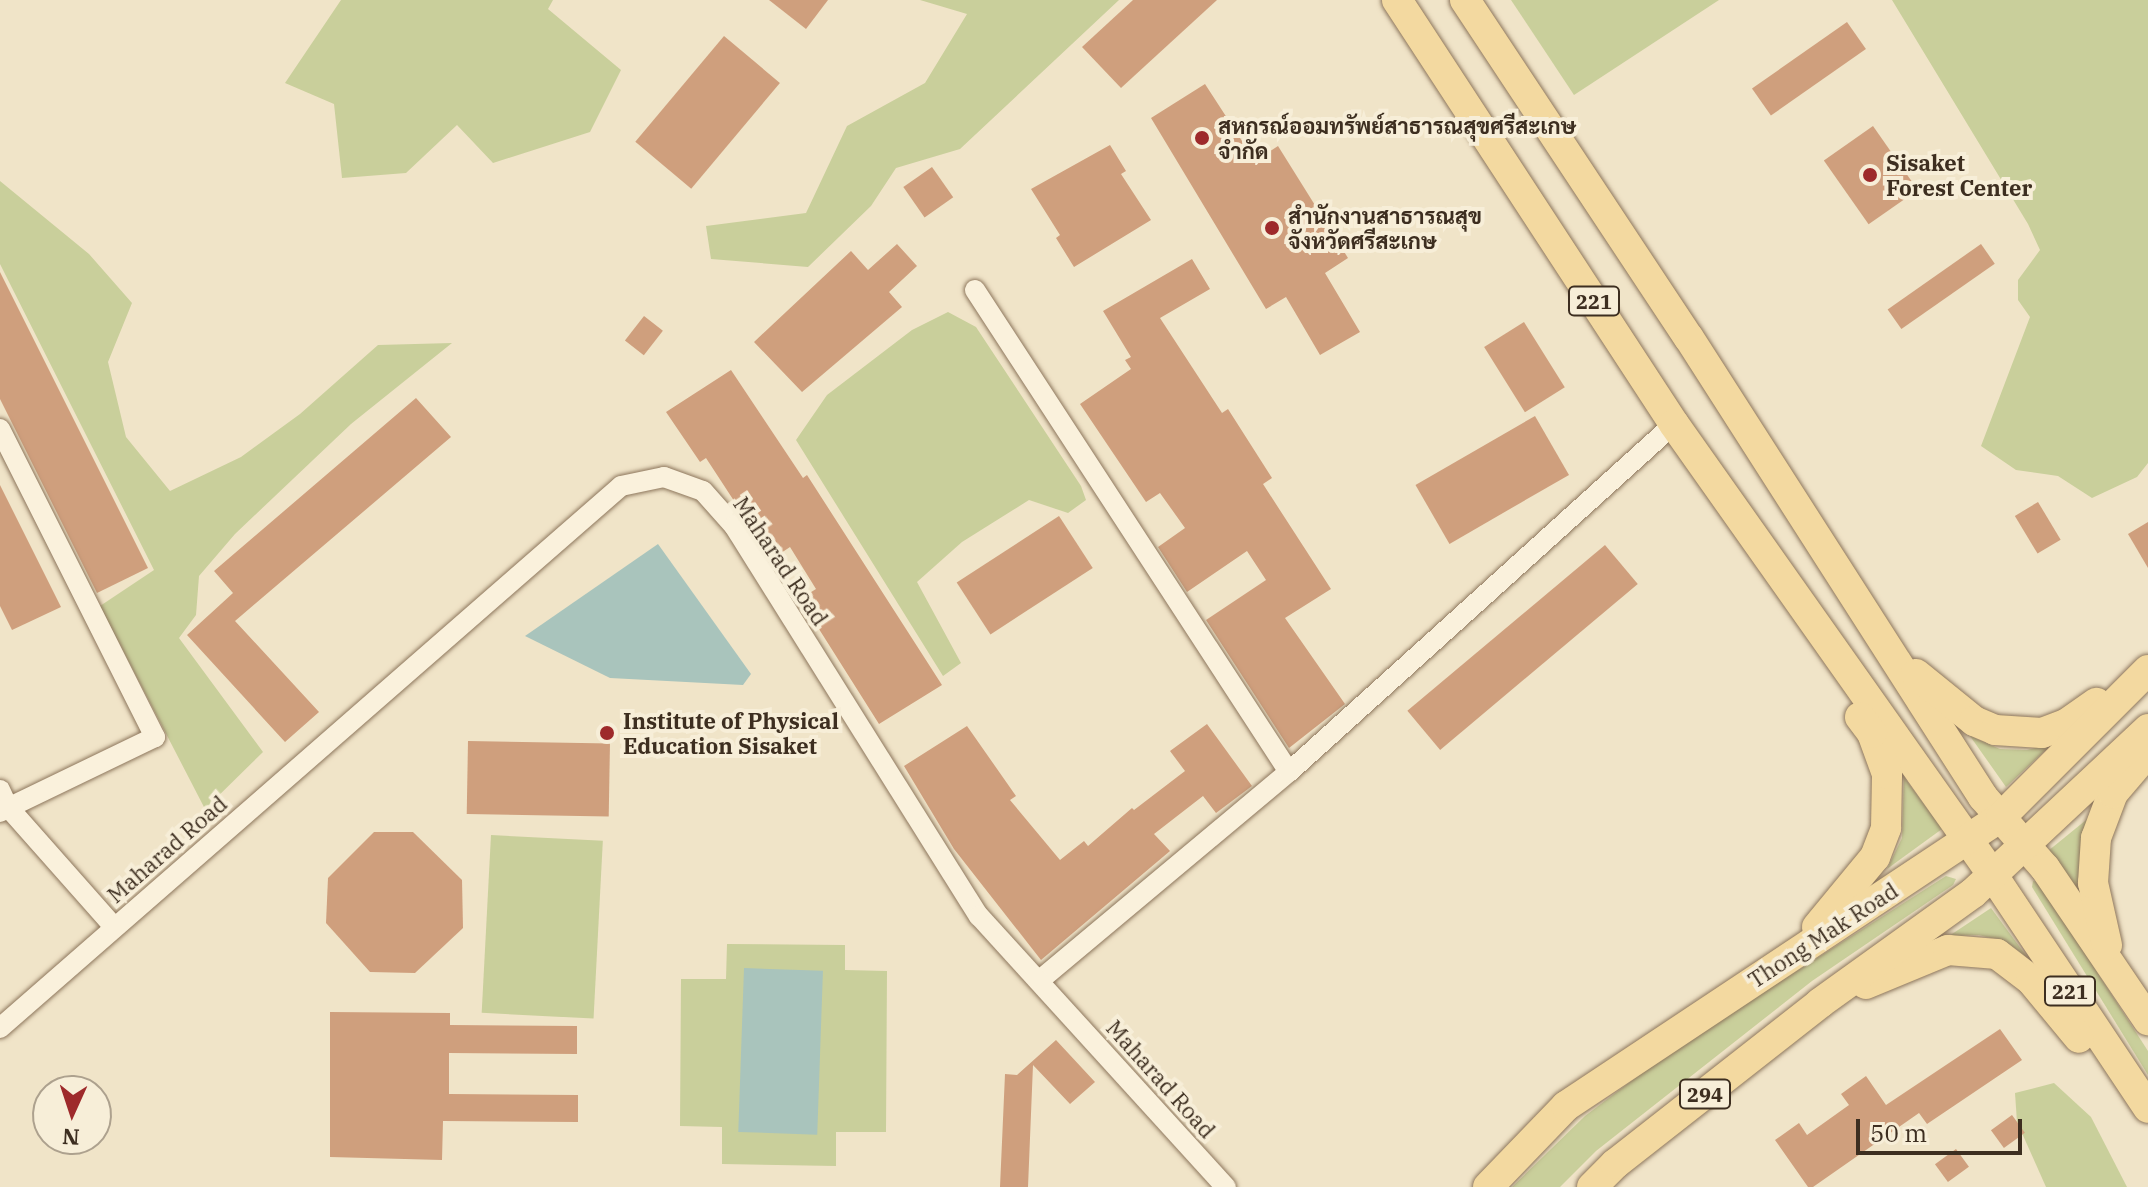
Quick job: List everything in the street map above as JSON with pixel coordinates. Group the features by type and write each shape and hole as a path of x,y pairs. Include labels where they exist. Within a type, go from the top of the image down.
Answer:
{"main road":[{"name":"221","path":"1397,0 1674,424 1795,600 1992,874 2148,1108"},
{"name":"221","path":"1465,0 1689,338 1983,797 2045,868 2117,974"},
{"path":"1795,600 1817,655 1872,733 1887,774 1889,799 1886,828 1875,857 1795,953"},
{"path":"1890,652 1974,721 1995,730 2020,734 2042,733 2066,724 2142,676"},
{"name":"Thong Mak Road","path":"1488,1187 1566,1106 2001,817 2142,676"},
{"name":"294","path":"1592,1187 1615,1164 1820,1003 1973,893 2148,729"},
{"path":"2148,752 2113,793 2096,838 2093,883 2100,926 2117,974 2148,1020"},
{"path":"1820,1003 1948,950 1997,954 2031,980 2061,1013 2121,1095 2148,1124"}],"street":[{"path":"975,290 1289,772"},
{"path":"1040,980 1289,772 1674,424"},
{"path":"0,429 155,737 3,803 114,927"},
{"name":"Maharad Road","path":"0,1028 621,486 664,477 703,491 734,526 979,916 1226,1187"}],"green space":[{"path":"341,0 553,0 548,9 621,70 590,132 493,163 457,125 406,173 342,178 334,104 285,83"},
{"path":"920,0 1119,0 960,149 896,168 871,206 808,267 711,259 706,226 806,213 847,126 925,83 967,14"},
{"path":"1511,0 1719,0 1574,95"},
{"path":"1892,0 2148,0 2148,463 2137,477 2092,498 2058,476 2016,470 1981,446 2030,317 2018,300 2018,280 2040,250 2028,224"},
{"path":"0,181 89,254 132,303 108,362 126,437 170,491 241,457 300,414 378,345 452,343 351,424 235,534 199,576 196,615 179,638 263,752 205,809 100,606 154,570 0,264"},
{"path":"948,312 976,327 1081,486 1086,500 1068,513 1029,500 962,542 917,582 961,663 943,676 796,440 827,395 912,330"},
{"path":"1970,736 2000,749 2027,750 2052,744 2006,787"},
{"path":"1904,777 1942,829 1887,869 1902,838"},
{"path":"2091,816 2084,908 2048,851"},
{"path":"491,835 603,841 594,1019 482,1013"},
{"path":"1946,876 1956,879 1953,885 1812,981 1596,1151 1560,1187 1512,1187 1585,1116 1671,1051"},
{"path":"2033,881 2039,882 2148,1051 2148,1075 2032,887"},
{"path":"1991,908 2027,957 2006,942 1979,935 1949,936"},
{"path":"727,944 845,945 845,970 887,971 886,1132 836,1132 836,1166 722,1164 722,1127 680,1126 681,979 726,979"},
{"path":"2054,1083 2091,1117 2127,1187 2046,1187 2017,1122 2015,1093"}],"water":[{"path":"658,544 751,674 743,685 610,678 525,636"},
{"path":"744,968 823,971 817,1135 738,1132"}],"building":[{"path":"769,0 828,0 806,29"},
{"path":"1133,0 1217,0 1121,88 1082,47"},
{"path":"1847,22 1866,49 1771,116 1752,89"},
{"path":"724,36 780,83 691,189 635,142"},
{"name":"สำนักงานสาธารณสุข จังหวัดศรีสะเกษ","path":"1205,84 1255,161 1278,146 1348,258 1325,273 1360,332 1320,355 1286,297 1266,309 1151,118"},
{"name":"Sisaket Forest Center","path":"1873,126 1918,190 1869,224 1824,160"},
{"path":"1110,145 1126,171 1121,174 1151,220 1074,267 1056,238 1060,235 1031,189"},
{"path":"932,167 953,197 925,217 903,187"},
{"path":"897,244 917,266 889,292 902,307 802,392 754,342 851,251 868,270"},
{"path":"1981,244 1995,264 1901,329 1888,309"},
{"path":"1192,259 1210,289 1160,318 1222,413 1228,409 1272,478 1263,484 1331,589 1285,618 1345,704 1289,748 1206,620 1266,580 1247,551 1187,592 1158,547 1185,528 1160,493 1146,502 1080,404 1131,369 1125,360 1131,357 1103,311"},
{"path":"0,272 148,568 97,593 0,399"},
{"path":"644,316 663,331 644,355 625,340"},
{"path":"1524,322 1565,387 1525,412 1484,347"},
{"path":"731,370 803,478 807,475 942,685 879,724 800,599 816,589 790,547 772,559 706,458 700,462 666,412"},
{"path":"416,398 451,437 235,621 319,712 285,742 187,635 233,593 214,571"},
{"path":"1535,416 1569,475 1449,544 1415,485"},
{"path":"0,485 61,607 12,630 0,606"},
{"path":"2038,502 2061,540 2038,554 2015,516"},
{"path":"1059,516 1093,568 990,634 957,582"},
{"path":"2148,522 2148,568 2128,534"},
{"path":"1605,545 1638,584 1440,750 1407,711"},
{"path":"1207,724 1252,786 1216,813 1203,796 1154,834 1170,851 1041,960 954,849 904,766 967,726 1016,796 1010,800 1060,860 1084,841 1088,846 1132,808 1134,810 1185,771 1170,751"},
{"path":"468,741 610,743 609,816 467,814"},
{"path":"374,832 413,832 462,880 463,928 415,973 370,972 326,923 328,878"},
{"path":"330,1012 450,1013 450,1025 577,1026 577,1054 449,1053 449,1094 578,1095 578,1122 443,1121 442,1160 330,1157"},
{"path":"2000,1029 2022,1060 1927,1124 1919,1113 1813,1187 1808,1187 1775,1140 1799,1123 1807,1135 1849,1105 1841,1094 1866,1076 1886,1105"},
{"path":"1056,1040 1095,1082 1070,1104 1033,1065 1028,1187 1000,1187 1005,1074 1017,1075"},
{"path":"2012,1115 2025,1133 2004,1148 1991,1130"},
{"path":"1956,1149 1969,1167 1948,1182 1935,1164"}],"place":[{"name":"สหกรณ์ออมทรัพย์สาธารณสุขศรีสะเกษ จำกัด","path":"1202,138"},
{"name":"Sisaket Forest Center","path":"1870,175"},
{"name":"สำนักงานสาธารณสุข จังหวัดศรีสะเกษ","path":"1272,228"},
{"name":"Institute of Physical Education Sisaket","path":"607,733"}]}
